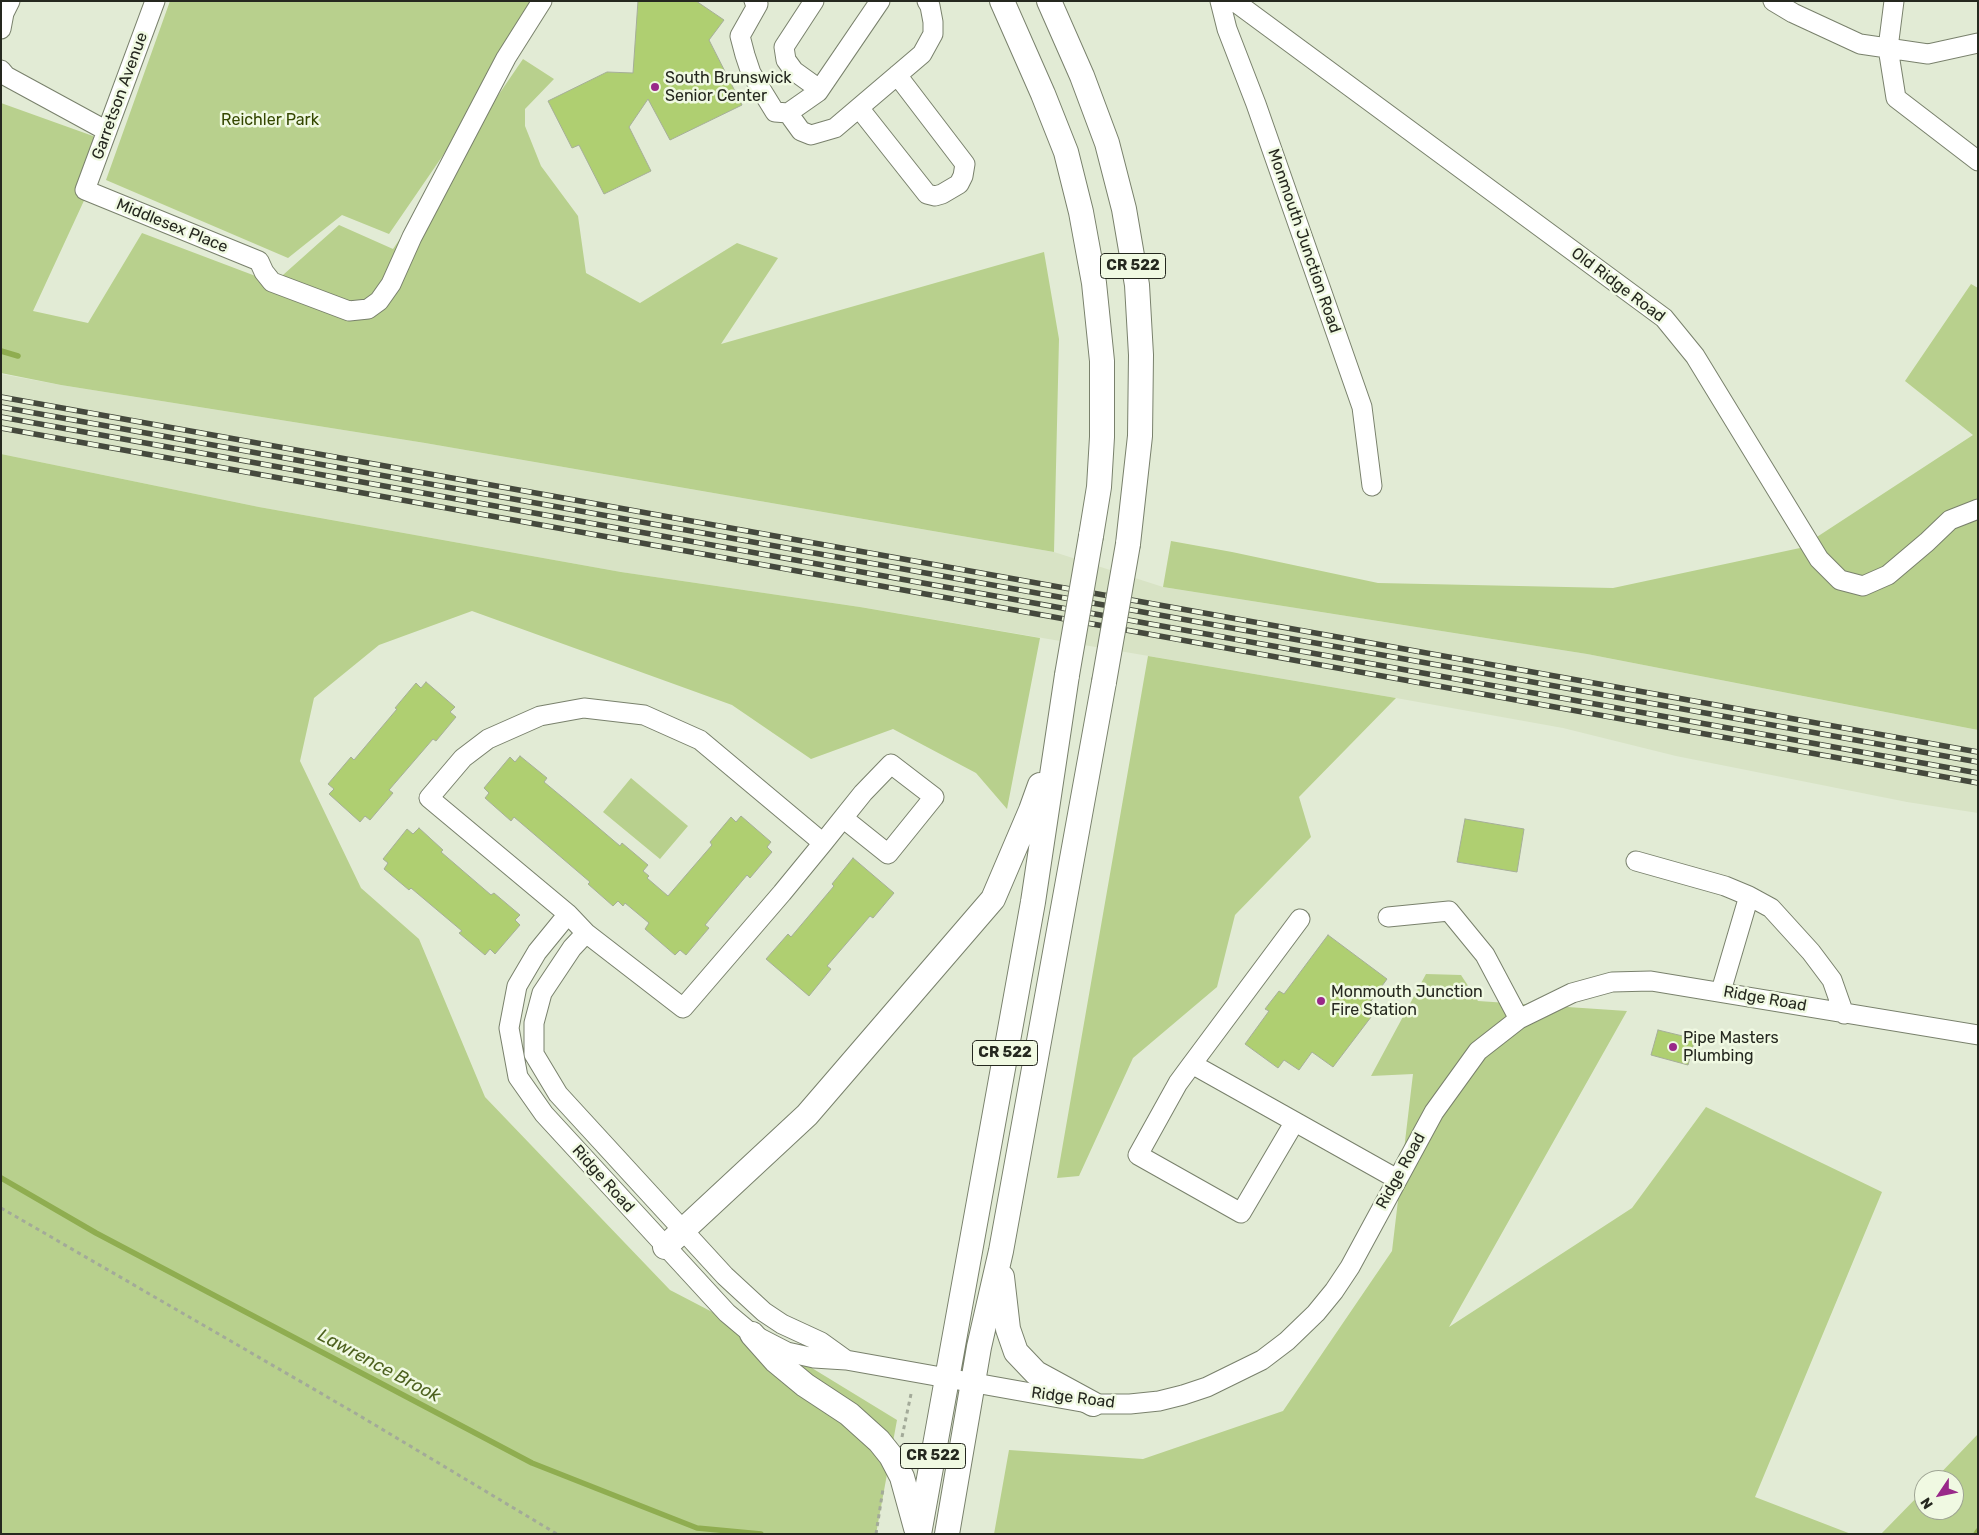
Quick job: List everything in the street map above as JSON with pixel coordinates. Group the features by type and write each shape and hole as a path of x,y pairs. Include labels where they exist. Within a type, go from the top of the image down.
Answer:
{"main road":[{"name":"CR 522","path":"918,1534 1032,902 1067,675 1099,487 1102,437 1102,361 1094,283 1081,212 1066,152 1002,1"},
{"name":"CR 522","path":"947,1533 979,1347 1001,1250 1104,682 1128,544 1140,436 1141,355 1137,285 1124,209 1107,144 1082,76 1049,1"},
{"path":"665,1247 683,1228 807,1115 993,899 1031,810 1060,726"},
{"path":"1001,1250 1003,1294 1008,1329 1016,1352 1036,1373 1093,1404"},
{"path":"752,1334 776,1361 805,1385 849,1414 885,1448 902,1477 918,1534"}],"street":[{"path":"1,29 4,13 10,1"},
{"name":"Garretson Avenue","path":"84,190 155,1"},
{"name":"Middlesex Place","path":"84,190 259,261 264,272 272,282 349,311 368,309 379,301 391,284 412,237 506,58 542,1"},
{"path":"814,1 784,47 786,60 794,72 820,89"},
{"path":"758,2 740,36 745,55 752,73 775,112 788,113 820,89 880,1"},
{"path":"788,113 801,131 811,135 835,128 922,54 933,34 933,22 930,6 927,1"},
{"name":"Monmouth Junction Road","path":"1220,1 1227,28 1256,104 1362,407 1372,486"},
{"name":"Old Ridge Road","path":"1234,1 1664,318 1695,356 1819,559 1840,580 1863,586 1888,575 1950,520 1978,509"},
{"path":"1774,1 1793,13 1860,44 1928,54 1978,42"},
{"path":"1894,1 1888,48 1896,98 1978,161"},
{"path":"1,70 6,76 107,131"},
{"path":"859,108 927,194 935,196 942,194 959,184 963,176 965,164 897,75"},
{"path":"823,843 700,740 644,715 584,708 540,716 488,739 463,758 429,798 568,914 586,933 683,1008 823,843 843,818 891,764 934,798 888,854 843,818"},
{"path":"1636,861 1725,886 1749,896 1770,908 1811,952 1832,980 1844,1014"},
{"path":"1721,991 1749,896"},
{"path":"1388,917 1449,911 1485,955 1519,1019"},
{"name":"Ridge Road","path":"568,914 537,952 517,986 509,1028 518,1077 544,1114 726,1313 752,1334 787,1352 814,1358 846,1360 1093,1404 1130,1404 1159,1401 1183,1395 1207,1387 1262,1360 1287,1341 1334,1291 1350,1267 1434,1112 1450,1087 1478,1051 1519,1019 1572,993 1612,982 1651,981 1721,991 1844,1014 1978,1035"},
{"path":"1294,1123 1241,1213 1138,1155 1178,1082 1300,919"},
{"name":"Ridge Road","path":"586,933 572,948 542,993 534,1023 534,1054 558,1094 683,1228 725,1276 764,1312 782,1324 821,1342 846,1360"},
{"path":"1192,1064 1294,1123 1397,1179"}],"path":[{"path":"1,1208 355,1413 557,1534"},
{"path":"898,1442 902,1438 911,1394"},
{"path":"876,1534 880,1514"}],"shaded area":[{"path":"1,374 425,443 1054,552 1163,587 1587,654 1978,730 1978,813 1907,802 1676,756 1563,728 860,607 621,572 259,507 1,454"}],"green space":[{"name":"Reichler Park","path":"170,1 541,1 531,27 389,234 342,215 288,258 106,180"},
{"path":"523,59 554,79 525,109 525,126 541,166 578,216 586,273 640,303 737,243 778,258 721,344 1044,252 1059,339 1054,552 425,443 61,385 1,373 1,103 93,136 106,153 33,311 88,323 142,233 274,283 339,225 393,249"},
{"path":"1971,284 1978,288 1978,730 1587,654 1163,587 1171,541 1378,583 1613,588 1800,548 1973,435 1905,381"},
{"path":"1,454 259,507 621,572 860,607 1040,638 1007,809 976,773 893,729 811,759 732,705 472,611 379,645 314,698 300,761 361,888 419,939 485,1097 670,1290 766,1340 897,1420 876,1534 1,1534"},
{"path":"1148,656 1396,698 1299,797 1311,837 1235,915 1217,987 1133,1058 1079,1176 1057,1178"},
{"path":"631,778 688,826 660,859 603,812"},
{"path":"1426,974 1461,975 1478,1001 1627,1011 1449,1327 1632,1208 1706,1107 1882,1192 1755,1497 1851,1534 994,1534 1009,1450 1143,1459 1283,1411 1392,1251 1413,1074 1371,1076"},
{"path":"1978,1434 1978,1534 1881,1534 1914,1500 1914,1520 1964,1520 1964,1470 1944,1470"}],"building":[{"name":"South Brunswick Senior Center","path":"638,1 696,1 724,20 709,40 742,105 670,140 648,99 629,127 651,171 604,194 579,145 572,148 548,101 607,72 633,73"},
{"path":"426,682 455,707 450,712 456,717 436,741 433,739 389,790 393,793 370,820 365,816 360,822 329,794 334,789 328,784 351,757 354,760 397,709 395,708 416,683 421,688"},
{"path":"520,756 547,778 544,782 620,846 622,843 648,865 643,871 649,876 647,878 668,896 712,845 710,842 731,817 736,822 741,816 771,842 767,847 772,852 750,878 747,875 705,925 709,928 686,955 680,950 675,955 645,929 649,923 625,903 623,906 618,901 613,906 588,884 590,882 514,817 511,821 485,798 489,793 484,788 510,757 515,762"},
{"path":"1465,819 1524,829 1517,872 1457,862"},
{"path":"419,828 443,850 441,852 491,895 494,893 520,915 515,920 520,925 495,954 490,949 485,955 459,933 462,931 411,888 409,890 384,869 388,863 383,859 407,829 413,834"},
{"path":"853,858 894,893 873,918 870,916 827,966 831,969 809,996 766,959 788,934 791,937 834,886 832,884"},
{"name":"Monmouth Junction Fire Station","path":"1328,935 1387,979 1363,1012 1371,1017 1333,1067 1312,1052 1299,1070 1284,1060 1278,1068 1245,1044 1269,1011 1265,1009 1279,991 1284,994"},
{"name":"Pipe Masters Plumbing","path":"1658,1030 1695,1039 1688,1065 1651,1055"}],"waterway":[{"path":"1,351 18,356"},
{"name":"Lawrence Brook","path":"1,1178 96,1233 532,1463 697,1528 761,1534"}],"railway":[{"path":"1,397 1978,752"},
{"path":"1,407 1978,762"},
{"path":"1,417 1978,773"},
{"path":"1,428 1978,783"}],"place":[{"name":"South Brunswick Senior Center","path":"655,87"},
{"name":"Monmouth Junction Fire Station","path":"1321,1001"},
{"name":"Pipe Masters Plumbing","path":"1673,1047"}]}
